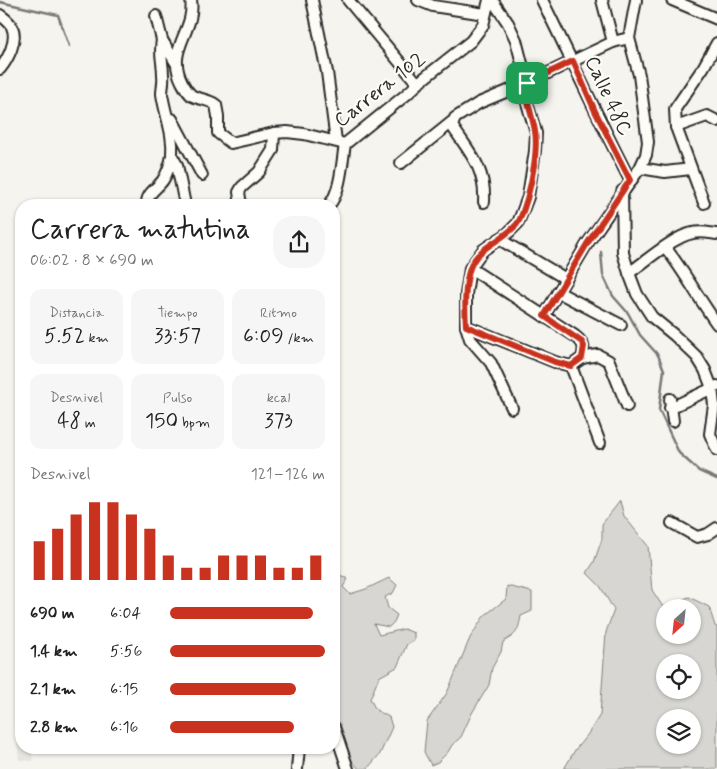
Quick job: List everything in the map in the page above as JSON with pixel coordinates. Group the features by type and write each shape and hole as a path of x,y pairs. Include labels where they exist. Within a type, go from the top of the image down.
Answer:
{"street":[{"path":"176,63 180,42 191,16 191,0"},
{"path":"312,0 340,143 336,192 333,199"},
{"path":"348,0 418,84"},
{"path":"418,0 432,6 485,14"},
{"path":"491,0 508,22 516,40 527,83 526,96 536,133 536,151 530,185 518,223 484,250 469,272 466,294 466,326 470,339 491,362 512,408"},
{"name":"Carrera 102","path":"176,63 184,86 191,95 211,101 216,105 218,133 230,143 274,134 295,133 340,143 401,99 471,41 482,28 491,0"},
{"name":"Calle 48C","path":"542,0 630,180"},
{"path":"602,0 613,42"},
{"path":"544,316 622,191 640,168 646,155 648,142 639,75 629,38 636,0"},
{"path":"672,0 684,2 717,19"},
{"path":"0,15 12,26 14,35 5,64 0,69"},
{"path":"156,16 162,40 176,63"},
{"path":"484,202 483,178 478,164 454,126 455,118 480,103 613,42 629,38"},
{"path":"148,199 153,190 162,183 166,176 172,156 172,134 162,93 164,73 160,52 162,40"},
{"path":"704,203 676,127 675,109 714,55 717,43"},
{"path":"166,107 202,175"},
{"path":"676,127 707,116 717,121"},
{"path":"401,163 454,126"},
{"path":"240,199 239,192 242,187 259,172 274,150 274,134"},
{"path":"172,156 177,165 184,199"},
{"path":"640,168 664,172 691,169"},
{"path":"622,191 623,253 629,273 646,309 652,317 697,357 715,387 710,434 716,447"},
{"path":"629,273 665,246 691,233 706,232 717,234"},
{"path":"503,236 566,279"},
{"path":"665,246 717,324"},
{"path":"469,272 544,316 582,342 584,346 582,358"},
{"path":"558,292 621,325"},
{"path":"466,326 555,362 571,366"},
{"path":"571,366 582,358 598,355 609,361 627,406"},
{"path":"571,366 600,443"},
{"path":"673,421 670,403 715,387"},
{"path":"672,523 697,537 708,534 717,528"},
{"path":"340,745 348,769"},
{"path":"297,769 298,754"}],"shaded area":[{"path":"620,501 624,516 648,546 652,590 658,599 656,599 656,644 701,644 701,603 709,607 717,627 717,769 564,769 600,715 606,632 614,610 600,586 587,573 594,562 602,539 602,524"},
{"path":"340,575 348,579 343,587 350,594 389,578 397,585 393,593 385,597 388,608 397,615 389,627 374,624 379,635 404,629 414,633 414,640 407,644 397,667 379,677 370,699 376,710 389,717 392,727 380,754 367,769 359,769 344,751 340,740"},
{"path":"507,586 532,592 532,611 521,616 516,632 503,642 501,652 492,668 489,685 472,713 461,737 438,762 431,765 424,752 427,721 447,693 470,638 484,616 506,599"},
{"path":"18,754 32,754 33,761 19,760"}],"waterway":[{"path":"0,2 58,15 69,46"},
{"path":"601,252 603,275 613,296 628,313 640,335 658,355 664,370 659,410 679,453 699,471 717,479"}],"route":[{"path":"573,61 595,111 630,180 587,244 544,316 582,342 584,351 582,358 571,366 555,362 466,326 466,294 470,268 484,250 507,234 518,223 528,197 536,151 536,133 526,96 527,83 573,61"}]}
